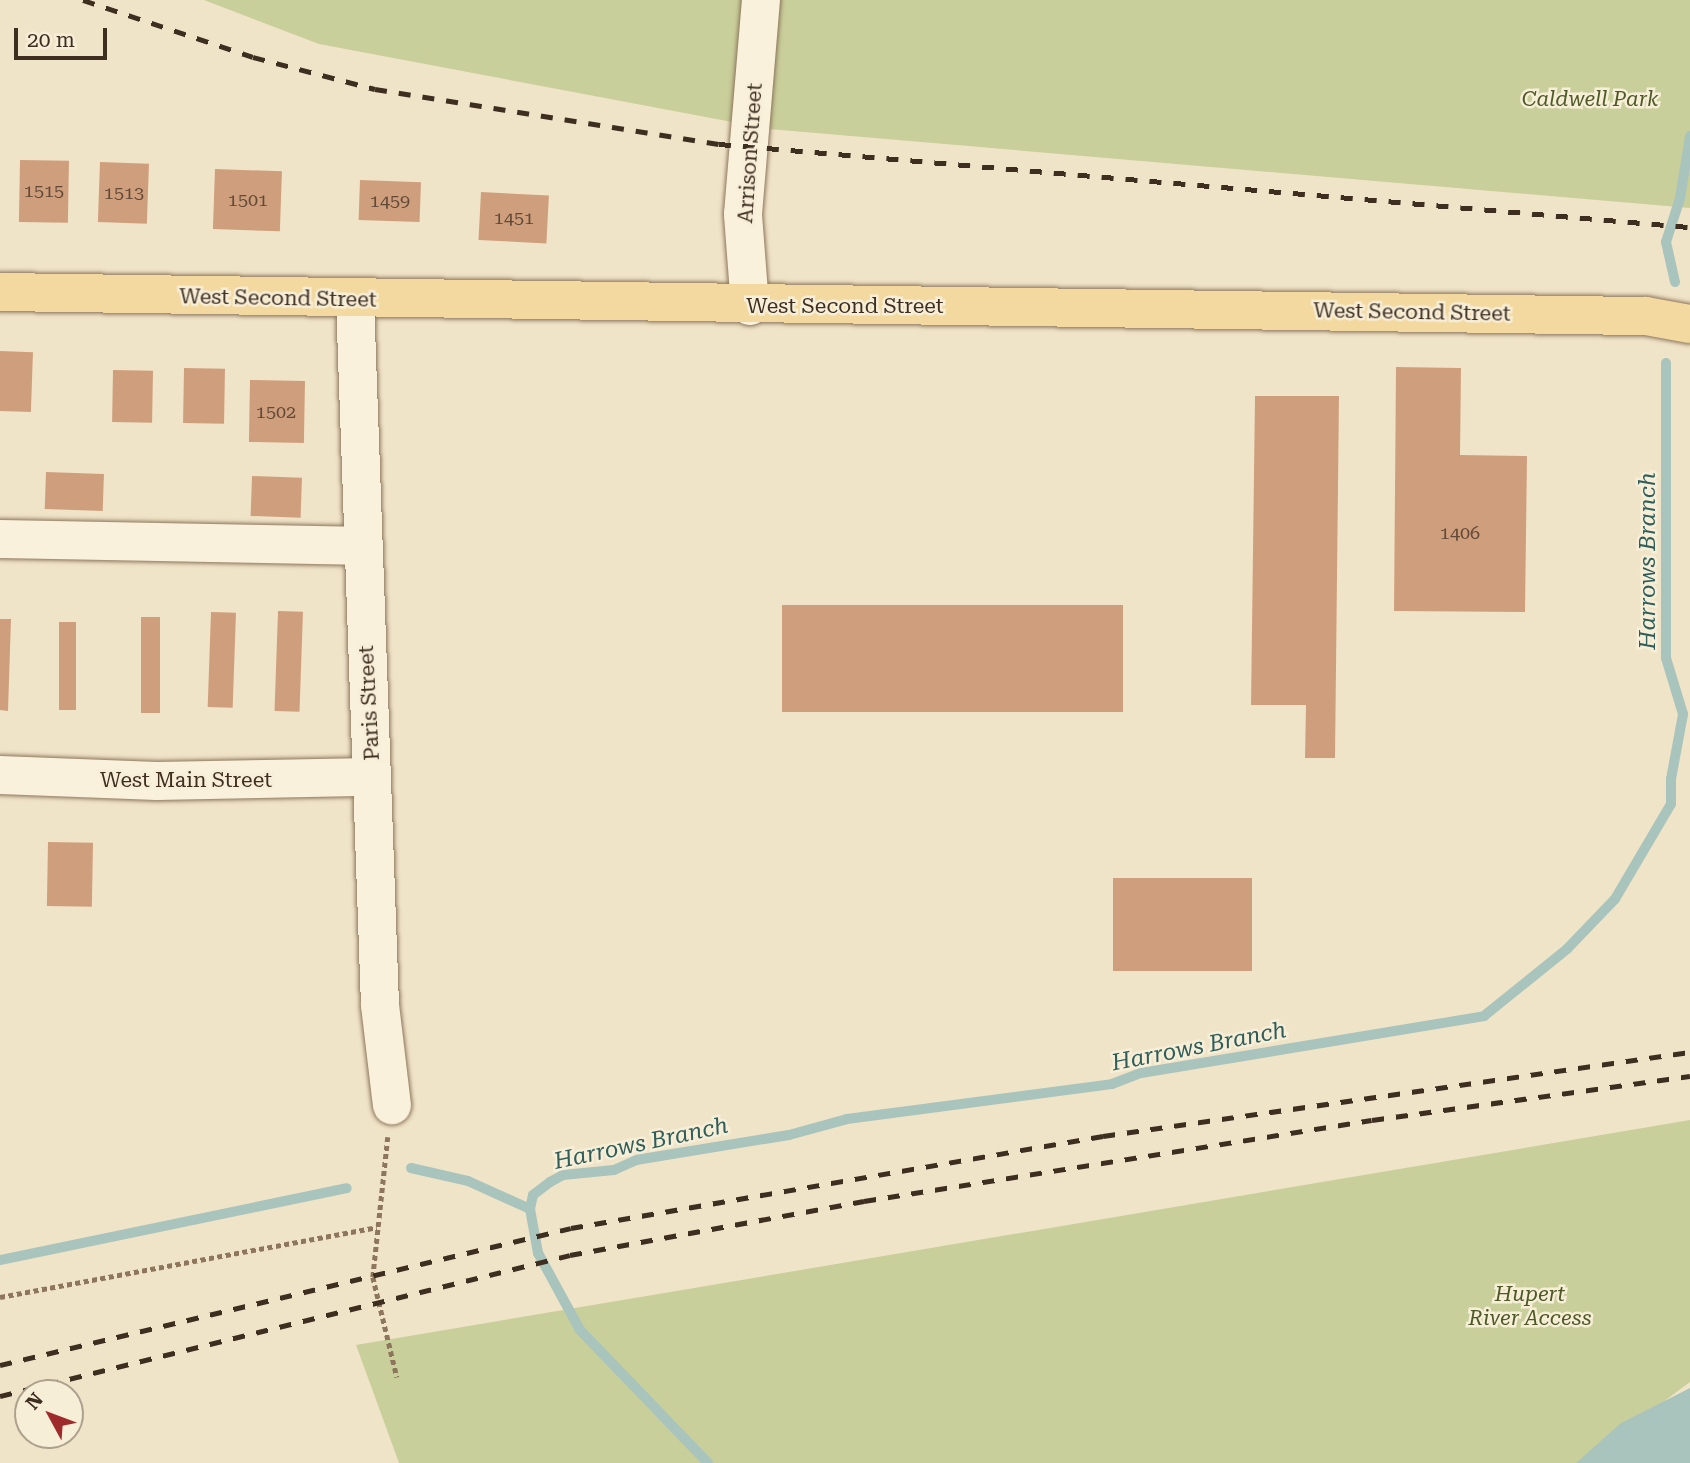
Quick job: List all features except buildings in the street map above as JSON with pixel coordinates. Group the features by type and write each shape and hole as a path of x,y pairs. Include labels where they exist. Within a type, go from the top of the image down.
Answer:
{"main road":[{"name":"West Second Street","path":"0,292 750,306 1646,316 1690,324"}],"street":[{"name":"Arrison Street","path":"750,306 743,214 761,0"},
{"name":"Paris Street","path":"355,300 380,1005 392,1105"},
{"path":"0,539 362,546"},
{"name":"West Main Street","path":"0,775 157,781 372,777"}],"path":[{"path":"392,1105 373,1277 397,1377"},
{"path":"0,1297 377,1227"}],"green space":[{"name":"Caldwell Park","path":"204,0 1690,0 1690,208 769,129 319,44"},
{"name":"Hupert River Access","path":"1690,1120 1690,1382 1581,1463 399,1463 356,1345"}],"water":[{"path":"1690,1388 1690,1463 1576,1463 1621,1423"}],"waterway":[{"name":"Harrows Branch","path":"1675,282 1666,242 1680,198 1690,136"},
{"name":"Harrows Branch","path":"708,1463 580,1330 538,1253 530,1209 533,1195 550,1182 563,1175 614,1170 636,1160 789,1135 847,1119 1112,1084 1141,1073 1484,1016 1567,949 1615,899 1671,804 1671,779 1683,714 1666,658 1666,363"},
{"path":"411,1168 468,1181 530,1209"},
{"path":"0,1260 347,1188"}],"railway":[{"path":"83,0 253,57 375,89 719,144 1690,227"},
{"path":"0,1365 571,1228 1103,1136 1690,1052"},
{"path":"0,1396 570,1255 864,1201 1372,1120 1690,1076"}]}
